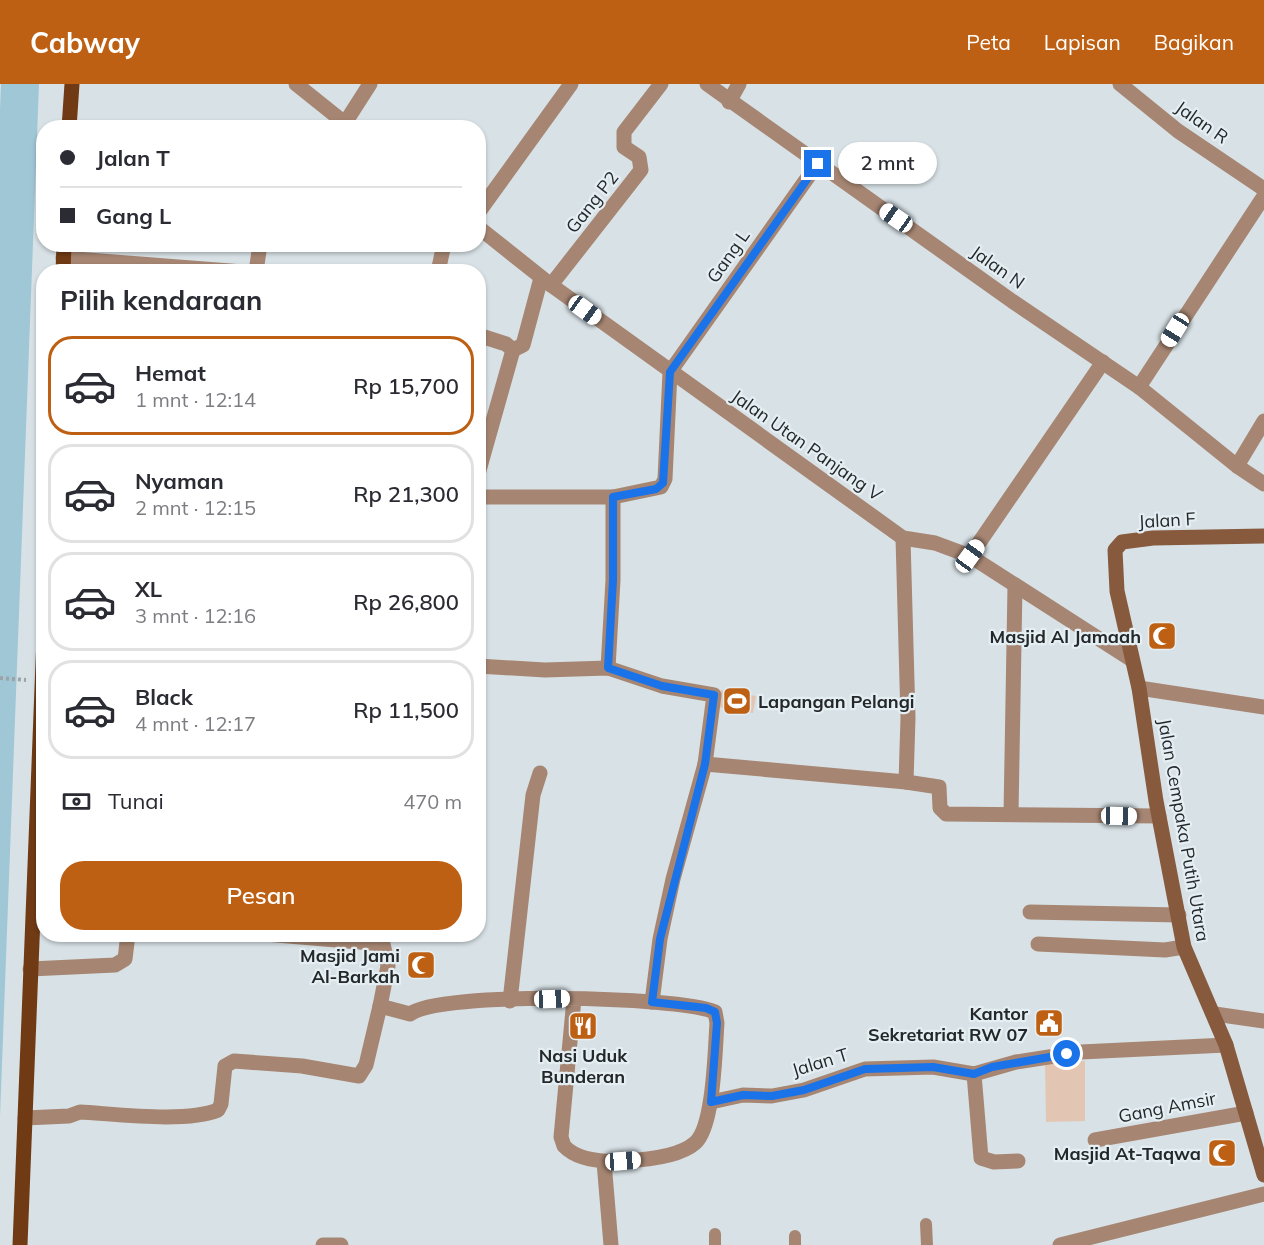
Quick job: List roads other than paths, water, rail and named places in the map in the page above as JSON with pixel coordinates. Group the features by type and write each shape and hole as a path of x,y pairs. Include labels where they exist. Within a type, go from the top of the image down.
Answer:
{"main road":[{"path":"70,120 72,84"},
{"path":"20,1245 36,858"}],"street":[{"path":"296,84 342,120"},
{"path":"351,120 370,84"},
{"path":"486,202 571,84"},
{"name":"Gang P2","path":"546,282 641,170 639,157 624,147 624,132 661,84"},
{"name":"Jalan N","path":"707,84 729,102 1139,387 1237,466 1264,484"},
{"path":"729,102 739,84"},
{"name":"Jalan R","path":"1120,84 1178,131 1264,189"},
{"name":"Gang L","path":"670,372 818,164"},
{"path":"1139,387 1264,195"},
{"name":"Jalan Utan Panjang V","path":"486,233 546,282 903,538 935,543 970,556 1132,660"},
{"path":"63,258 140,264"},
{"path":"486,446 513,350 523,345 546,282"},
{"path":"486,338 506,344 513,350"},
{"path":"970,556 1103,362"},
{"path":"486,497 613,497 656,489 665,479 670,372"},
{"path":"1237,466 1264,421"},
{"path":"608,668 613,580 613,497"},
{"name":"Jalan F","path":"1132,660 1117,591 1115,550 1122,542 1153,538 1264,536"},
{"path":"903,538 908,718 906,782"},
{"path":"1011,814 1014,586"},
{"name":"Jalan Cempaka Putih Utara","path":"1132,660 1139,688 1159,816 1184,947 1215,1014 1263,1169"},
{"path":"486,666 545,670 608,668 662,686 714,695 705,764 671,889 660,939 652,1002"},
{"path":"1139,688 1264,707"},
{"path":"705,764 812,771 939,787 940,808 946,814 1159,816"},
{"path":"510,1001 533,795 540,773"},
{"path":"1030,912 1179,915"},
{"path":"30,969 115,965 125,959 127,942"},
{"path":"25,1118 69,1116 80,1112 181,1116 211,1113 218,1110 220,1104 225,1066 234,1061 302,1066 359,1076 366,1065 388,966 383,944 367,942"},
{"path":"1038,944 1165,950 1184,947"},
{"path":"380,1006 410,1014 418,1007 440,1004 574,999 652,1002 706,1008 715,1012 717,1023 711,1102 701,1136 694,1144 679,1151 641,1160 604,1162 568,1151 561,1137 574,999"},
{"path":"1215,1014 1264,1021"},
{"name":"Jalan T","path":"711,1102 743,1095 772,1096 804,1090 865,1069 933,1067 974,1074 992,1067 1081,1052 1226,1045"},
{"path":"974,1074 981,1158 994,1162 1018,1161"},
{"name":"Gang Amsir","path":"1095,1140 1246,1113"},
{"path":"604,1162 611,1245"},
{"path":"1060,1245 1264,1194"},
{"path":"323,1245 341,1245"}],"lane":[{"path":"926,1224 927,1245"}],"water":[{"path":"1,84 39,84 0,1117"}],"place":[{"name":"Masjid Al Jamaah","path":"1162,636"},
{"name":"Lapangan Pelangi","path":"737,701"},
{"name":"Masjid Jami Al-Barkah","path":"421,965"},
{"name":"Kantor Sekretariat RW 07","path":"1049,1023"},
{"name":"Nasi Uduk Bunderan","path":"583,1026"},
{"name":"Masjid At-Taqwa","path":"1222,1153"}]}
